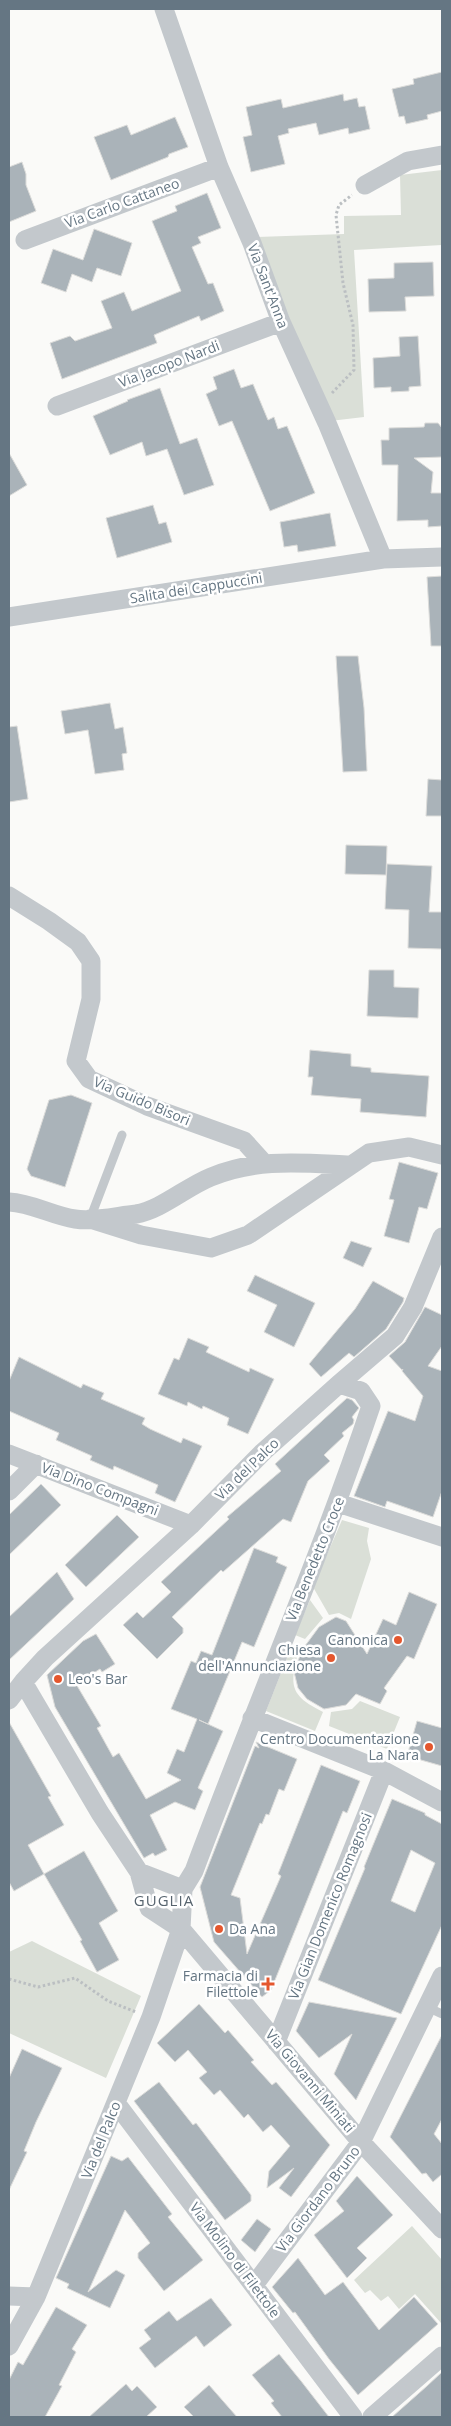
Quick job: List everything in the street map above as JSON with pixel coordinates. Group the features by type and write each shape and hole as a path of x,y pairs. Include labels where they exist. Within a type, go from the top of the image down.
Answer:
{"street":[{"name":"Via Sant'Anna","path":"164,9 220,167 252,243 280,322 327,424 383,559"},
{"path":"365,185 408,161 442,155"},
{"name":"Via Carlo Cattaneo","path":"25,240 220,167"},
{"name":"Via Jacopo Nardi","path":"57,406 280,322"},
{"name":"Salita dei Cappuccini","path":"9,617 383,559 442,556"},
{"name":"Via Guido Bisori","path":"9,896 78,942 91,961 90,999 76,1061 89,1079 147,1106 244,1141 263,1162"},
{"path":"90,1219 142,1235 211,1248 248,1235 369,1153 409,1146 442,1156"},
{"path":"9,1202 75,1219 90,1219 138,1213 151,1209 211,1176 263,1162 350,1165"},
{"name":"Via del Palco","path":"9,1700 45,1658 191,1524 264,1452 338,1384 395,1336 413,1307 442,1237"},
{"name":"Via Benedetto Croce","path":"183,1889 194,1871 252,1718 338,1503 372,1406 361,1391 338,1384"},
{"name":"Via Dino Compagni","path":"9,1454 191,1524"},
{"path":"9,1491 36,1464"},
{"path":"338,1503 442,1537"},
{"path":"23,1682 100,1812 139,1872 149,1908 181,1929"},
{"path":"252,1718 384,1771 442,1802"},
{"name":"Via Gian Domenico Romagnosi","path":"276,2042 384,1771"},
{"path":"139,1872 183,1889"},
{"name":"Via del Palco","path":"9,2346 16,2317 36,2297 151,2017 181,1929 183,1889"},
{"name":"Via Giovanni Miniati","path":"181,1929 361,2142 442,2229"},
{"name":"Via Giordano Bruno","path":"254,2285 361,2142 435,2010 442,1976"},
{"name":"Via Molino di Filettole","path":"116,2103 353,2417"},
{"path":"9,2296 36,2297"},
{"path":"372,2417 442,2356"}],"lane":[{"path":"90,1219 122,1135"}],"path":[{"path":"331,395 354,370 352,325 343,283 336,215 339,206 365,185"},
{"path":"9,1979 38,1987 75,1978 108,2001 151,2017"}],"shaded area":[{"path":"442,170 442,245 354,250 364,417 330,421 257,237 344,234 344,216 401,215 400,175"},
{"path":"342,1520 369,1528 367,1541 371,1559 351,1619 339,1613 329,1615 313,1587"},
{"path":"310,1600 323,1618 305,1639 295,1635"},
{"path":"292,1645 299,1648 293,1679 297,1693 311,1706 323,1712 315,1731 266,1711"},
{"path":"360,1701 400,1717 387,1749 329,1726 331,1712 352,1709"},
{"path":"32,1941 141,1996 106,2078 9,2033 9,1952"},
{"path":"412,2226 442,2260 441,2323 415,2294 399,2309 388,2296 381,2301 370,2290 365,2293 354,2280"}],"building":[{"path":"442,72 442,111 427,115 428,119 406,124 404,116 399,117 392,89 414,84 413,79"},
{"path":"343,94 344,101 357,98 359,107 365,106 370,129 349,134 348,128 319,135 316,123 288,129 289,133 278,136 285,164 251,172 243,137 252,135 246,107 281,99 283,108"},
{"path":"175,117 188,147 111,180 94,137 127,125 131,135"},
{"path":"22,162 26,174 26,185 36,211 9,222 9,167"},
{"path":"207,193 221,228 198,237 201,243 192,247 208,284 213,283 224,311 201,321 199,316 154,335 157,343 62,379 50,343 70,336 75,341 112,328 101,301 124,292 132,311 181,291 152,221 177,211 175,206"},
{"path":"94,229 132,243 121,276 97,268 92,282 72,274 66,292 41,283 53,249 83,260"},
{"path":"433,262 434,296 405,297 406,311 369,312 368,279 394,278 394,263"},
{"path":"418,336 421,386 409,387 409,391 391,392 391,387 374,388 373,358 400,356 399,337"},
{"path":"234,369 241,388 253,384 268,420 274,417 278,429 287,426 315,493 270,511 232,421 219,426 206,394 217,389 213,377"},
{"path":"160,388 180,444 197,438 214,485 184,495 167,449 146,456 142,442 110,455 93,416 127,400"},
{"path":"425,423 438,423 442,428 442,457 414,458 433,472 431,493 442,493 442,526 428,527 428,520 397,521 398,465 382,465 381,440 389,440 389,428 424,427"},
{"path":"9,453 27,485 9,496"},
{"path":"153,505 159,524 166,522 172,542 117,558 106,518"},
{"path":"330,513 336,546 298,552 297,545 284,547 280,522"},
{"path":"442,576 442,646 431,646 427,577"},
{"path":"336,656 358,656 364,708 367,771 343,772"},
{"path":"110,703 115,729 123,727 127,753 122,754 124,770 95,774 88,730 65,734 61,711"},
{"path":"17,726 28,799 9,802 9,727"},
{"path":"428,779 442,780 442,816 426,816"},
{"path":"346,845 387,846 386,875 345,874"},
{"path":"387,864 432,866 429,912 442,912 442,949 408,948 409,910 385,909"},
{"path":"369,970 394,970 394,987 419,988 418,1018 367,1016"},
{"path":"310,1050 351,1054 351,1066 371,1068 371,1072 429,1076 426,1117 360,1112 361,1099 311,1095 313,1077 308,1077"},
{"path":"71,1095 92,1103 65,1187 31,1176 27,1169 49,1100"},
{"path":"399,1162 438,1173 427,1209 419,1207 409,1243 384,1236 394,1200 389,1199"},
{"path":"351,1241 372,1248 363,1267 343,1258"},
{"path":"255,1275 315,1303 294,1347 264,1332 277,1305 247,1291"},
{"path":"373,1281 404,1298 403,1302 386,1329 354,1357 349,1353 321,1377 309,1364 355,1309"},
{"path":"425,1307 442,1315 442,1346 428,1366 442,1371 442,1491 433,1517 387,1501 385,1507 354,1496 388,1411 415,1421 423,1396 402,1371 403,1369 389,1356 405,1342"},
{"path":"188,1338 209,1347 206,1352 249,1372 250,1368 274,1379 248,1434 227,1425 229,1418 203,1406 202,1409 188,1402 187,1406 158,1394 174,1358 179,1360"},
{"path":"19,1357 81,1388 83,1384 104,1393 101,1399 145,1418 142,1424 150,1429 181,1443 183,1438 202,1446 175,1502 155,1493 158,1485 114,1466 113,1470 90,1460 92,1456 56,1440 59,1433 9,1411 9,1381"},
{"path":"347,1398 352,1400 359,1408 352,1417 354,1420 353,1424 342,1433 344,1436 324,1455 330,1461 308,1481 291,1522 283,1519 223,1572 221,1570 172,1617 183,1628 183,1633 157,1659 123,1625 137,1612 143,1618 171,1592 161,1582 229,1519 227,1517 281,1471 275,1464"},
{"path":"41,1484 61,1505 9,1555 9,1515"},
{"path":"117,1515 139,1537 86,1587 65,1565"},
{"path":"254,1548 278,1557 276,1562 287,1567 254,1647 242,1642 208,1724 199,1720 223,1731 198,1788 203,1791 195,1810 175,1802 150,1815 167,1850 155,1856 153,1853 144,1858 55,1707 47,1675 83,1641 96,1634 115,1664 102,1672 100,1669 76,1684 101,1726 97,1728 113,1757 119,1753 146,1799 181,1780 167,1773 177,1749 184,1752 197,1719 171,1709 191,1661 196,1663 201,1651 212,1655"},
{"path":"57,1572 74,1599 9,1660 9,1617"},
{"path":"409,1592 437,1604 414,1659 407,1656 384,1688 387,1691 380,1704 356,1694 346,1705 324,1709 307,1699 298,1688 294,1672 302,1650 319,1627 336,1617 346,1621 367,1654 383,1619 396,1625"},
{"path":"417,1721 442,1728 442,1766 407,1756"},
{"path":"9,1722 51,1796 48,1797 64,1825 28,1845 44,1874 14,1891 9,1882"},
{"path":"256,1742 297,1759 284,1791 279,1789 269,1815 266,1814 262,1824 260,1823 231,1895 240,1898 247,1954 281,1876 278,1874 321,1765 360,1781 347,1813 343,1811 271,1990 262,1997 214,1942 200,1887 255,1746 259,1748"},
{"path":"392,1799 425,1813 425,1815 442,1824 442,1925 401,2014 318,1980","holes":["411,1850 435,1863 415,1912 391,1901"]},
{"path":"84,1851 118,1911 99,1923 119,1960 97,1972 80,1941 82,1940 44,1874"},
{"path":"309,2002 397,2018 356,2100 334,2074 352,2034 319,2058 296,2031"},
{"path":"199,2004 225,2033 228,2030 254,2060 251,2062 272,2085 276,2082 330,2145 291,2197 279,2188 294,2168 267,2188 269,2171 290,2146 271,2125 263,2132 248,2114 244,2118 220,2090 214,2095 199,2078 207,2072 188,2050 175,2062 157,2043"},
{"path":"442,2035 442,2119 434,2134 442,2144 442,2174 433,2182 426,2173 422,2174 390,2137"},
{"path":"22,2049 62,2068 36,2122 24,2151 27,2152 9,2190 9,2078"},
{"path":"159,2082 193,2125 196,2123 251,2195 251,2201 225,2220 134,2101"},
{"path":"111,2156 122,2161 128,2157 172,2214 168,2217 203,2260 164,2291 138,2258 138,2253 150,2243 125,2210 88,2292 116,2270 125,2275 110,2308 67,2288 69,2284 56,2278"},
{"path":"357,2176 393,2215 357,2248 367,2258 347,2278 314,2235 344,2211 336,2201"},
{"path":"257,2219 271,2229 255,2252 241,2240"},
{"path":"298,2258 325,2295 343,2282 379,2330 414,2297 438,2324 358,2395 295,2312 293,2313 272,2287"},
{"path":"211,2298 232,2325 204,2347 196,2336 155,2368 139,2348 151,2339 144,2330 169,2311 177,2321"},
{"path":"56,2307 87,2325 72,2349 76,2352 59,2385 62,2386 45,2417 9,2417 9,2380 18,2362 23,2365"},
{"path":"279,2354 329,2417 282,2417 271,2403 274,2401 252,2375"},
{"path":"442,2372 442,2417 392,2417 427,2386"},
{"path":"126,2384 132,2391 137,2386 157,2407 146,2417 89,2417"},
{"path":"209,2385 237,2417 194,2417 184,2407"}],"place":[{"name":"Canonica","path":"398,1640"},
{"name":"Chiesa dell'Annunciazione","path":"331,1658"},
{"name":"Leo's Bar","path":"58,1679"},
{"name":"Centro Documentazione La Nara","path":"429,1747"},
{"name":"Da Ana","path":"219,1929"},
{"name":"Farmacia di Filettole","path":"268,1984"}],"district":[{"name":"GUGLIA","path":"164,1901"}]}
